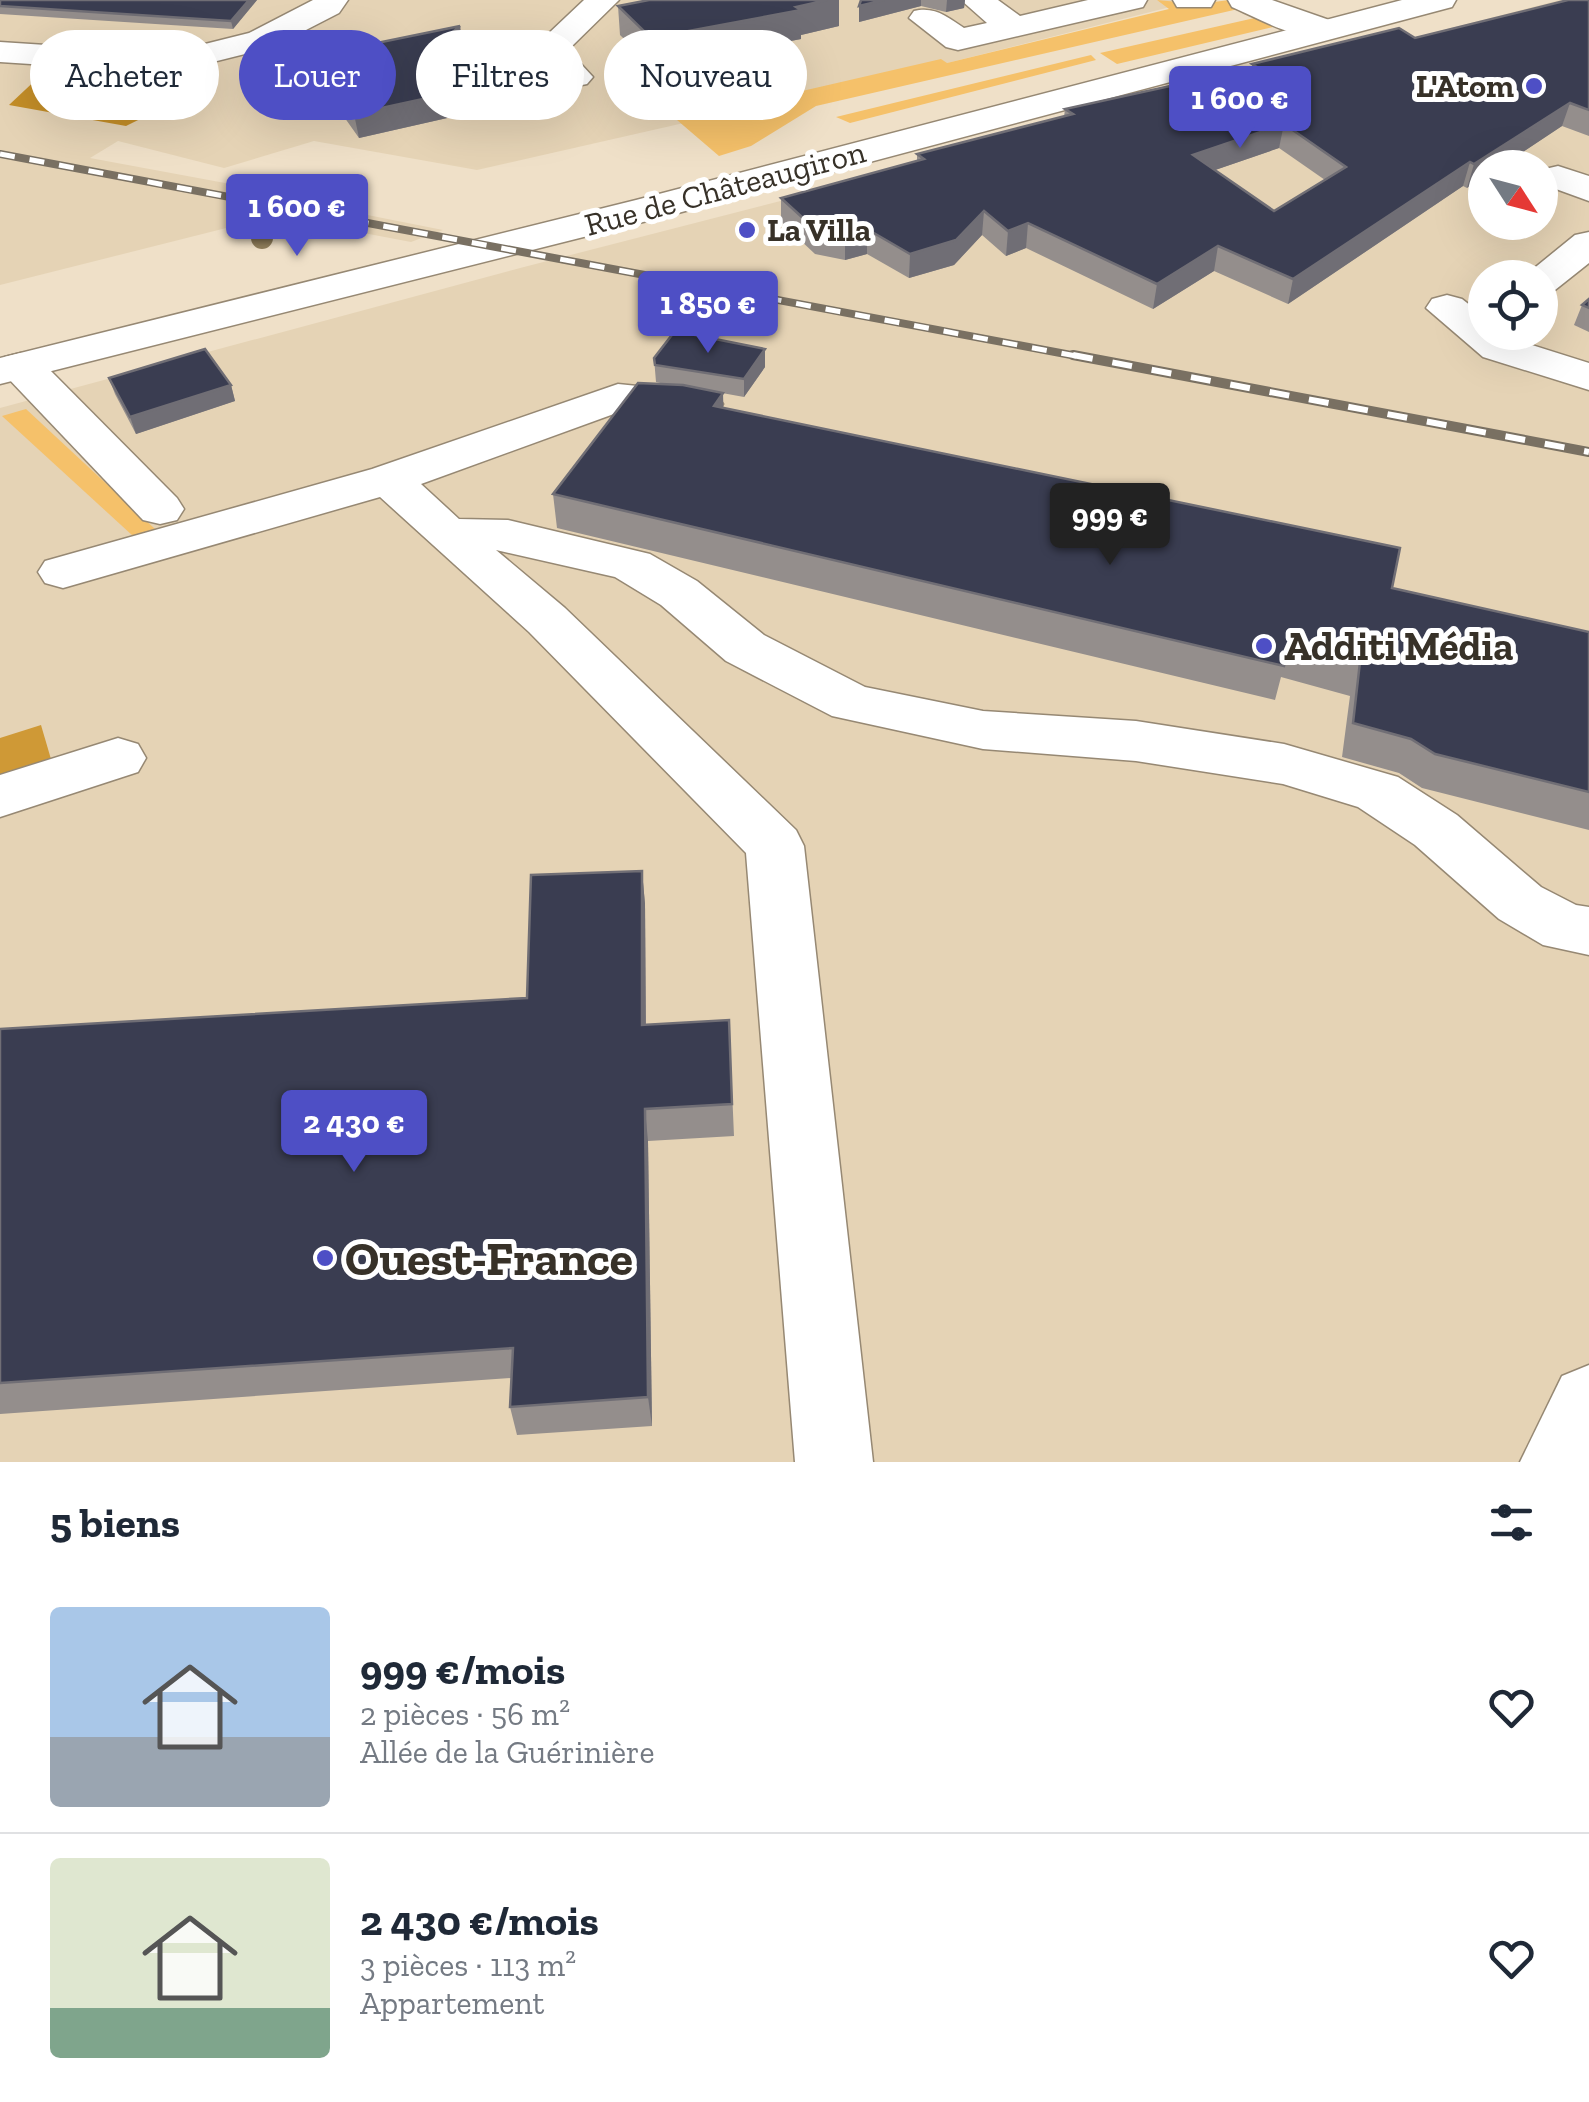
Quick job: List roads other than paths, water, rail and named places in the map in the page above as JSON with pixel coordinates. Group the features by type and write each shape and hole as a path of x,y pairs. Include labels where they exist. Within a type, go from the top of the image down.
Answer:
{"main road":[{"path":"0,52 168,64 262,40 332,0"},
{"path":"570,30 604,0"},
{"path":"978,0 1014,27"},
{"path":"926,18 958,40 1132,0"},
{"path":"1190,0 1199,0"},
{"path":"1244,0 1294,22 1324,30"},
{"name":"Rue de Châteaugiron","path":"7,369 649,209 1440,0"},
{"path":"1558,267 1589,244"},
{"path":"1466,307 1498,348 1589,377"},
{"path":"7,369 160,510"},
{"path":"63,572 389,479 618,397 685,401 744,414"},
{"path":"389,479 446,534 547,620 774,846 834,1462"},
{"path":"446,534 508,534 632,565 679,593 745,648 850,703 983,730 1136,741 1284,764 1378,792 1436,830 1520,903 1565,928 1589,931"},
{"path":"0,796 118,758"},
{"path":"1558,1462 1589,1402"}],"railway":[{"path":"0,154 1087,358"},
{"path":"1073,355 1589,452"}],"place":[{"name":"L'Atom","path":"1534,86"},
{"name":"La Villa","path":"747,230"},
{"name":"Additi Média","path":"1264,646"},
{"name":"Ouest-France","path":"325,1258"}]}
